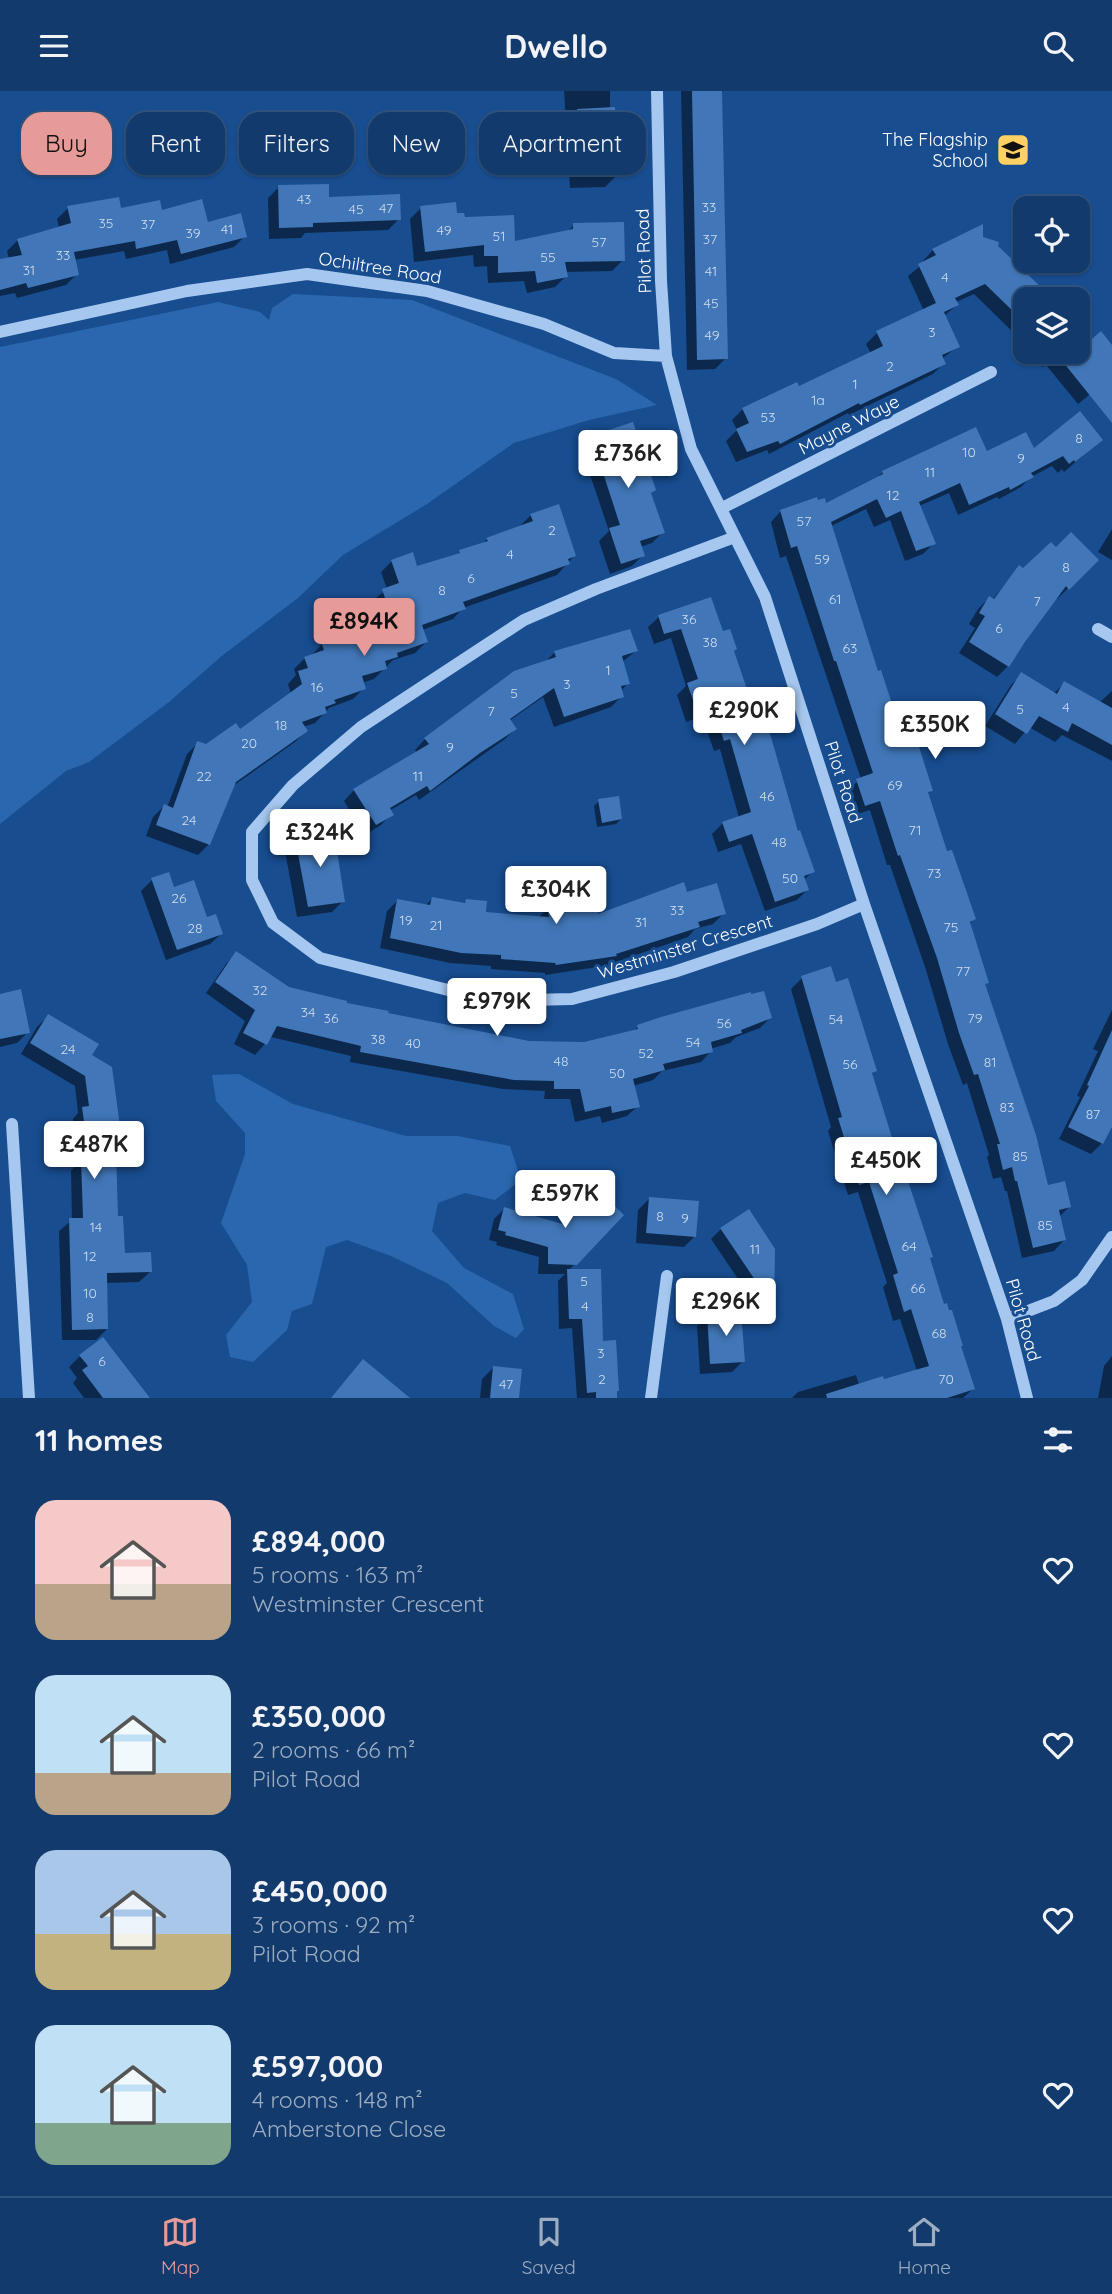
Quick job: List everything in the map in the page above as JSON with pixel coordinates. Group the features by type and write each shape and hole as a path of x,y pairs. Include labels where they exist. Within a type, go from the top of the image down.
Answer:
{"street":[{"name":"Pilot Road","path":"657,91 661,281 666,356 691,449 765,597 864,904 1007,1319 1027,1398"},
{"name":"Ochiltree Road","path":"0,333 187,291 307,274 426,291 544,324 614,353 666,356"},
{"name":"Mayne Waye","path":"722,508 991,372"},
{"name":"Westminster Crescent","path":"735,537 596,589 524,621 361,727 293,785 252,832 252,880 273,923 320,958 492,1001 572,999 674,972 817,924 864,904"},
{"path":"1098,629 1112,637"},
{"path":"12,1124 29,1398"},
{"path":"1007,1319 1054,1301 1082,1280 1112,1237"},
{"path":"651,1398 667,1276"}],"shaded area":[{"path":"293,294 412,300 616,379 657,405 589,420 514,443 427,504 343,555 298,598 223,655 169,702 89,762 66,771 0,824 0,347 218,302 260,312 269,320 272,308"},
{"path":"239,1074 293,1104 406,1136 458,1136 510,1146 521,1180 495,1200 465,1193 438,1203 432,1231 464,1268 513,1294 524,1329 516,1338 494,1326 447,1283 391,1256 347,1240 326,1247 312,1304 292,1311 287,1330 253,1362 230,1357 226,1335 252,1302 247,1265 221,1223 245,1154 245,1133 216,1101 212,1075"}],"building":[{"path":"692,91 722,91 728,359 697,360"},
{"path":"615,107 615,112 577,112 577,109"},
{"path":"580,175 618,177 580,177"},
{"path":"329,184 329,197 400,194 401,220 313,223 313,227 279,228 278,185"},
{"path":"119,197 121,208 160,200 162,210 202,199 208,222 241,213 247,237 181,254 177,240 136,249 135,241 74,252 79,275 28,288 26,283 0,290 0,259 22,255 17,239 71,223 67,206"},
{"path":"456,202 457,213 464,213 465,217 514,215 515,241 573,229 573,223 624,222 625,261 565,262 568,277 537,283 535,271 498,273 498,256 484,256 484,245 425,252 420,206"},
{"path":"983,224 983,237 999,242 998,246 1013,260 1013,273 1026,273 1041,287 1013,287 1013,311 985,284 955,298 959,305 944,312 960,347 942,355 946,364 860,405 859,403 780,444 778,441 747,452 736,429 749,423 742,408 797,382 799,386 883,346 876,331 936,303 918,264 936,255 932,249"},
{"path":"1101,331 1112,345 1112,423 1065,364 1090,364 1090,337 1092,339"},
{"path":"1080,411 1103,440 1075,462 1074,460 1069,464 1063,456 1031,473 1034,477 1010,490 1009,487 969,505 960,483 919,502 936,544 916,551 901,511 886,518 877,499 831,522 878,671 881,670 895,713 907,709 933,791 928,792 947,851 952,850 976,919 970,922 989,983 985,984 1036,1135 1048,1185 1065,1181 1071,1207 1059,1210 1066,1240 1033,1248 1017,1181 1012,1167 1003,1170 997,1144 1000,1144 978,1074 974,1075 937,958 880,801 865,806 856,779 873,773 797,546 791,548 780,510 817,497 818,500 825,498 826,503 883,474 882,471 976,427 987,451 1026,432 1034,448"},
{"path":"633,422 656,490 651,493 665,533 640,541 645,556 621,564 609,528 620,525 591,436"},
{"path":"559,504 576,556 568,559 570,564 463,602 466,609 422,625 428,642 397,653 398,657 385,661 387,669 362,676 366,689 334,700 336,703 325,707 327,713 302,722 308,731 236,782 210,845 156,825 164,804 173,808 197,741 206,744 236,723 240,729 302,684 298,671 308,668 304,657 324,650 321,642 361,628 355,611 386,601 382,589 399,583 391,560 413,552 417,566 460,553 459,550 488,541 486,538 533,521 530,514"},
{"path":"1071,532 1099,560 1069,590 1066,586 1009,667 969,642 985,616 979,613 989,596 994,599 1019,565 1023,568 1051,542 1056,547"},
{"path":"711,597 723,631 730,629 737,649 734,651 749,695 755,693 771,737 798,831 800,830 815,872 804,876 809,890 775,902 752,834 729,842 722,822 751,812 730,739 724,741 713,707 697,712 687,683 698,679 681,629 664,634 658,615"},
{"path":"630,629 638,651 622,656 630,684 621,686 624,697 564,717 554,688 510,719 517,729 430,791 427,786 390,808 394,815 376,825 353,789 429,744 424,738 514,671 556,657 554,651"},
{"path":"1021,672 1057,694 1064,681 1112,708 1112,745 1072,723 1068,732 1039,716 1027,734 995,714"},
{"path":"619,796 622,819 602,823 598,799"},
{"path":"334,832 345,902 308,907 295,838"},
{"path":"169,872 174,887 194,880 207,917 216,914 223,934 177,950 151,878"},
{"path":"684,882 687,892 717,883 726,914 698,922 700,927 616,954 617,956 556,965 501,959 501,955 461,953 390,938 397,899 430,905 432,897 465,903 466,899 487,901 486,912 549,917 547,907 570,903 571,911 597,907 598,914"},
{"path":"236,951 289,987 389,1011 388,1013 529,1041 584,1042 638,1029 637,1025 661,1017 751,992 764,991 772,1018 741,1030 742,1033 711,1042 713,1052 663,1064 665,1070 633,1079 640,1107 612,1113 611,1106 585,1112 580,1089 554,1089 554,1081 514,1080 360,1052 361,1046 277,1026 267,1045 243,1033 255,1010 215,982"},
{"path":"831,966 836,982 848,978 877,1071 872,1073 933,1257 930,1258 944,1304 947,1303 949,1310 952,1310 975,1389 947,1398 827,1398 826,1394 883,1376 884,1379 929,1366 911,1309 904,1312 893,1275 898,1273 869,1182 859,1185 838,1118 842,1117 801,976"},
{"path":"21,989 30,1033 0,1039 0,994"},
{"path":"48,1014 99,1044 92,1055 112,1067 123,1148 116,1149 118,1216 123,1216 125,1253 151,1252 152,1272 107,1273 108,1329 72,1330 69,1218 83,1218 81,1158 89,1158 82,1107 89,1106 85,1076 30,1043"},
{"path":"1112,1030 1112,1127 1103,1144 1068,1127 1089,1086 1087,1085"},
{"path":"598,1190 624,1215 577,1265 548,1264 548,1247 505,1235 506,1232 498,1230 504,1207 566,1225"},
{"path":"649,1197 699,1201 696,1237 646,1233"},
{"path":"749,1209 775,1249 774,1308 720,1228"},
{"path":"567,1269 601,1269 603,1341 616,1340 619,1391 617,1398 596,1398 596,1392 587,1393 582,1319 569,1319"},
{"path":"741,1311 745,1362 710,1364 707,1313"},
{"path":"103,1337 150,1398 103,1398 82,1370 88,1366 79,1355"},
{"path":"363,1359 410,1398 331,1398"},
{"path":"493,1366 522,1369 519,1398 490,1398"}],"place":[{"name":"The Flagship School","path":"1013,150"}]}
